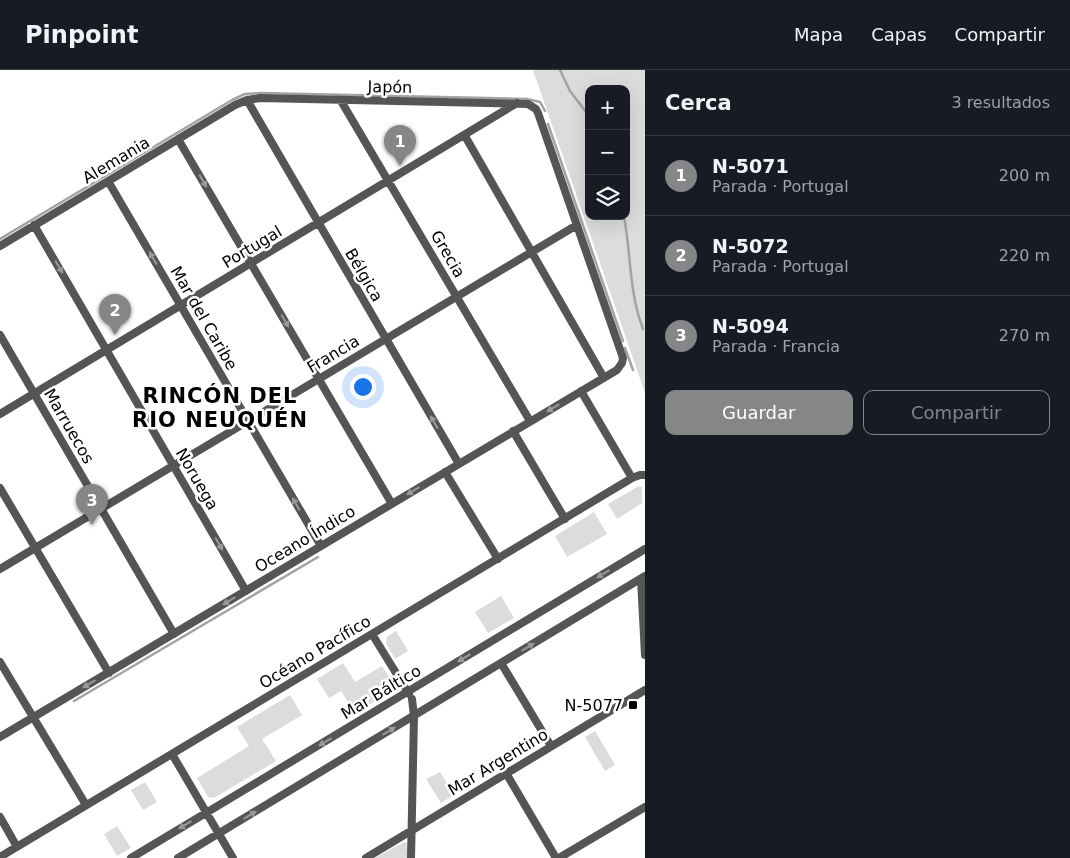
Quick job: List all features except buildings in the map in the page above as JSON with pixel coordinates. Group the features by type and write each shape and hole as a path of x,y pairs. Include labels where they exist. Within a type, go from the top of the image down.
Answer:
{"street":[{"name":"Japón","path":"246,100 260,98 517,103 532,106 538,113 577,225"},
{"name":"Alemania","path":"0,246 246,100"},
{"name":"Bélgica","path":"246,100 458,464"},
{"name":"Grecia","path":"342,101 530,421"},
{"name":"Portugal","path":"0,414 517,103"},
{"path":"465,136 604,378"},
{"path":"178,139 392,504"},
{"name":"Mar del Caribe","path":"108,181 321,546"},
{"name":"Noruega","path":"34,225 246,591"},
{"name":"Francia","path":"0,569 577,225"},
{"name":"Oceano Índico","path":"0,738 617,370 622,363 622,354 577,225"},
{"name":"Marruecos","path":"0,335 174,634"},
{"path":"581,391 632,478"},
{"path":"514,431 565,519"},
{"path":"444,472 498,559"},
{"name":"Océano Pacífico","path":"0,857 632,478 645,475"},
{"path":"0,488 109,673"},
{"name":"Mar Báltico","path":"131,858 645,549"},
{"path":"178,858 643,578 645,655"},
{"path":"372,634 412,699 418,705 427,708"},
{"path":"0,662 86,806"},
{"path":"501,663 551,746"},
{"name":"Mar Argentino","path":"366,858 645,690"},
{"path":"411,858 414,716 412,699"},
{"path":"172,754 233,858"},
{"path":"506,773 558,858 645,807"},
{"path":"0,817 18,847"}],"shaded area":[{"path":"533,70 645,70 645,393 585,220 630,220 630,85 585,85 585,220"},
{"path":"639,486 642,487 642,503 617,519 608,504"},
{"path":"594,512 607,534 567,557 555,536"},
{"path":"501,596 514,618 488,633 475,612"},
{"path":"396,631 408,651 395,659 386,643 387,637"},
{"path":"343,663 355,682 382,666 393,683 391,692 355,713 341,691 329,698 317,679"},
{"path":"290,695 302,715 262,739 276,761 214,798 208,797 197,778 249,746 237,727"},
{"path":"595,731 615,765 605,771 585,737"},
{"path":"440,772 454,795 441,803 426,779"},
{"path":"145,782 157,802 143,810 131,790"},
{"path":"117,826 131,848 117,856 104,834"},
{"path":"404,842 408,843 409,858 375,858"}],"waterway":[{"path":"560,70 570,91 585,111"},
{"path":"0,239 245,94 527,99 540,102 545,111"},
{"path":"548,124 623,341"},
{"path":"625,220 635,302 643,329"},
{"path":"625,348 633,370"},
{"path":"74,701 318,557"}],"place":[{"name":"N-5071","path":"400,166"},
{"name":"N-5072","path":"115,335"},
{"name":"N-5094","path":"92,525"},
{"name":"N-5077","path":"633,705"}],"district":[{"name":"RINCÓN DEL RIO NEUQUÉN","path":"220,408"}]}
